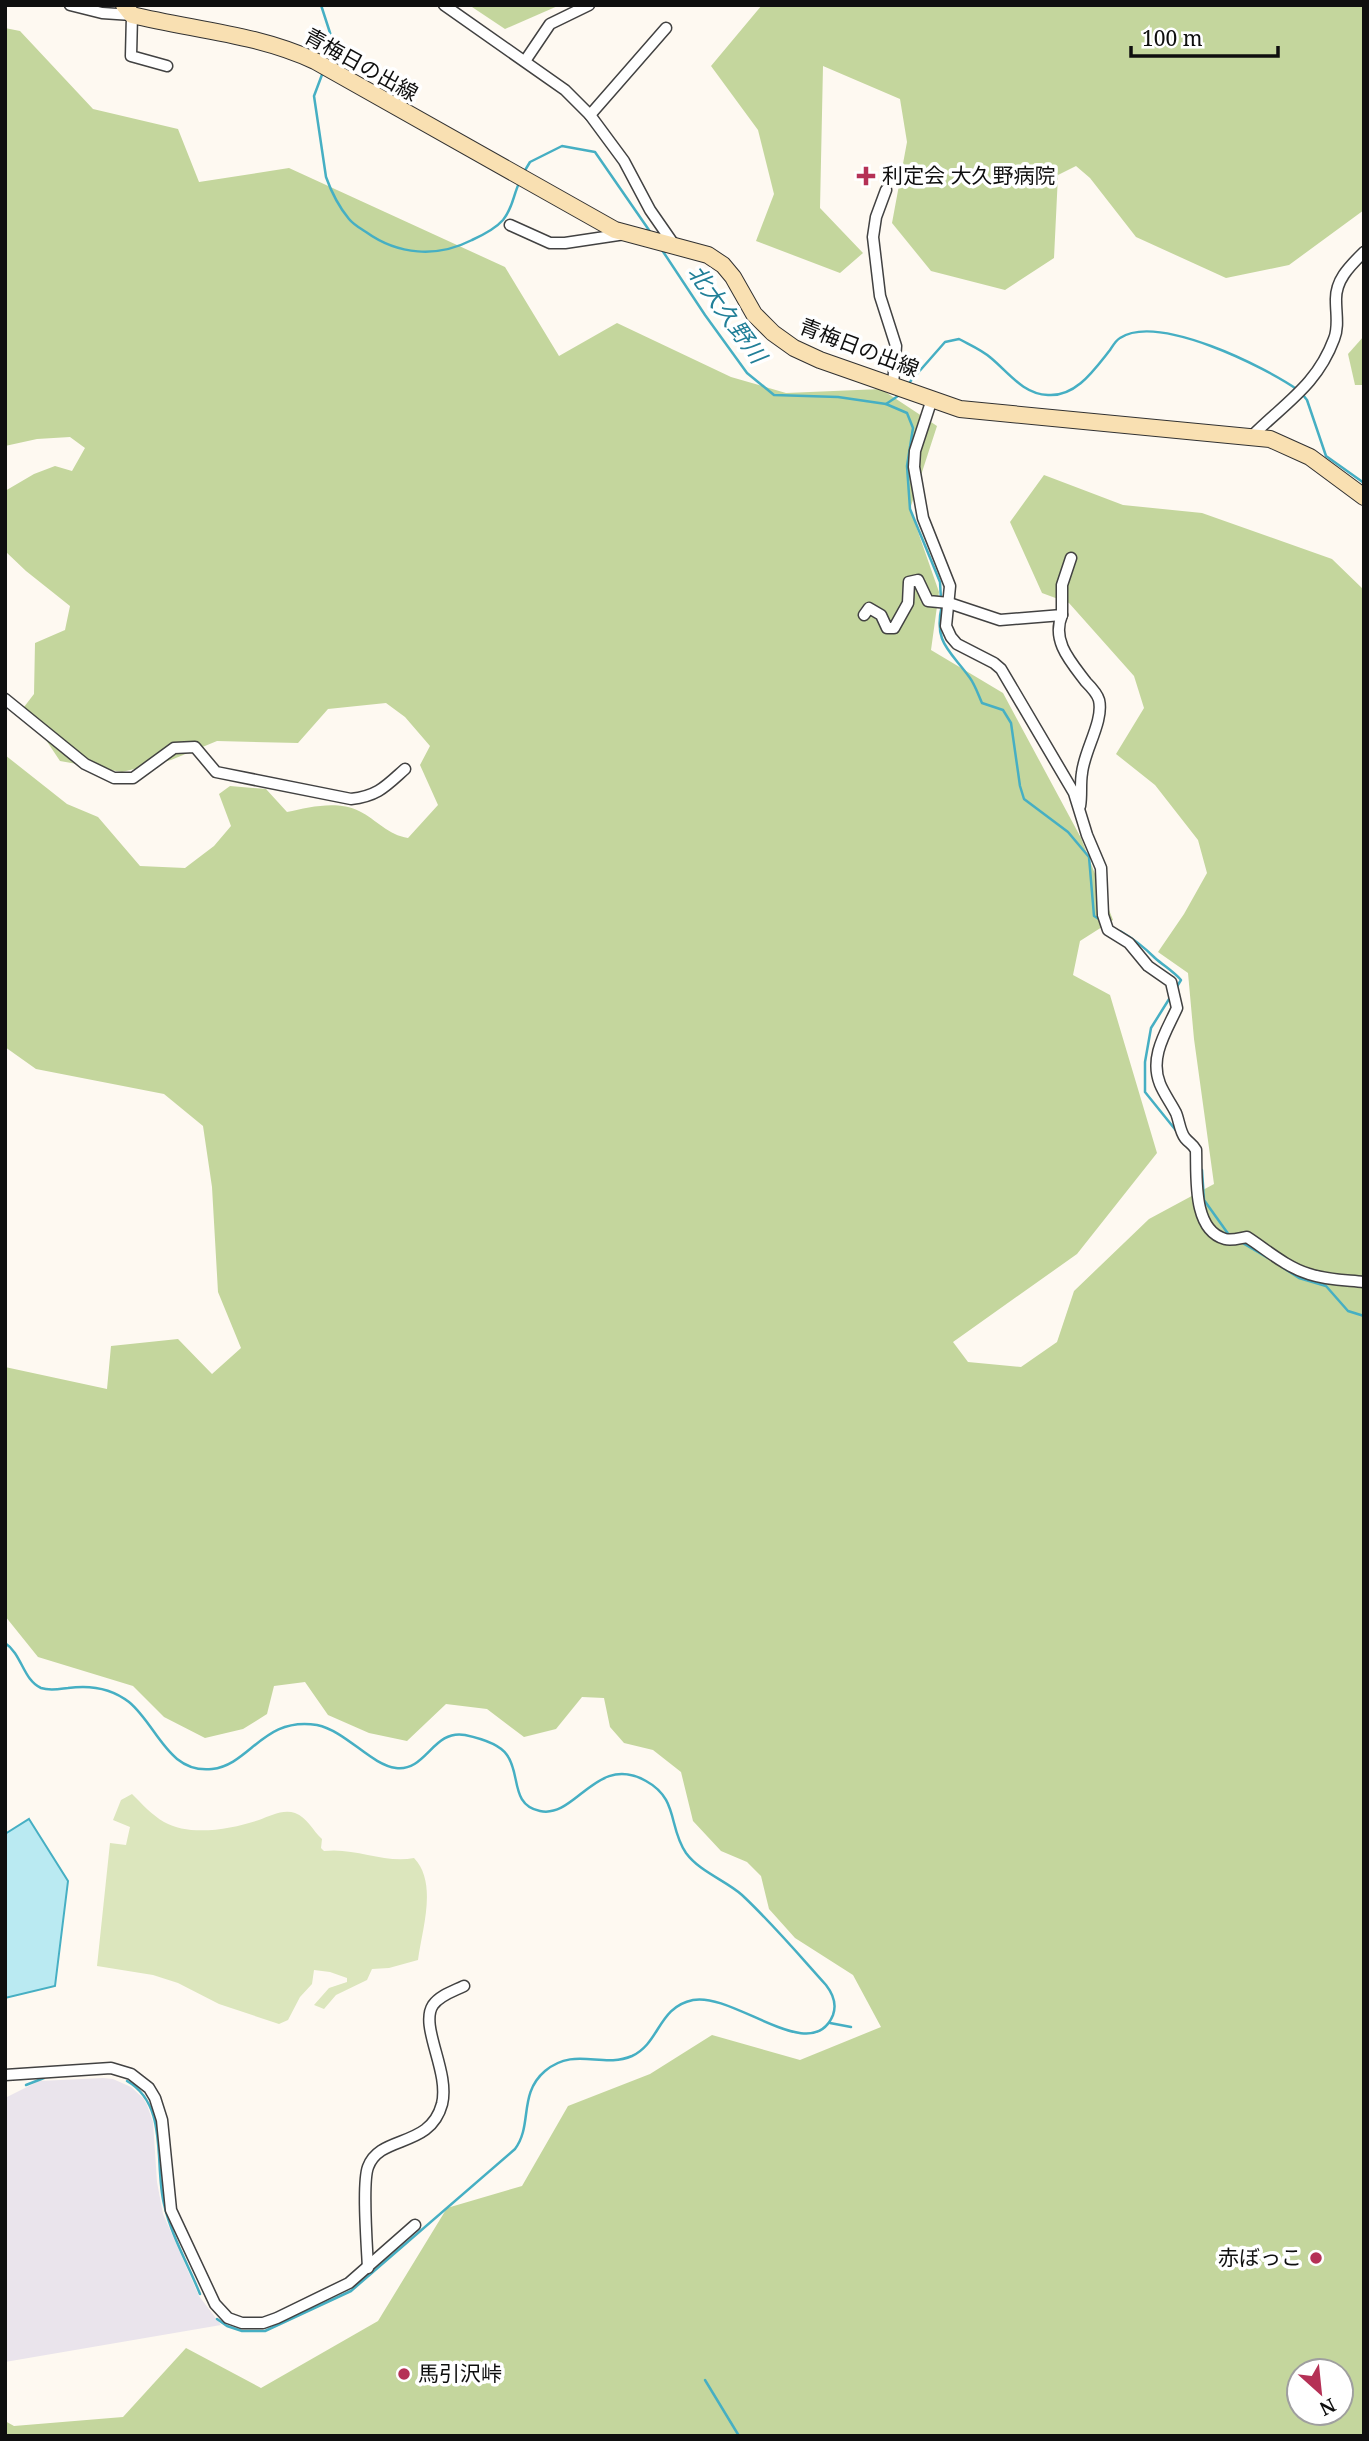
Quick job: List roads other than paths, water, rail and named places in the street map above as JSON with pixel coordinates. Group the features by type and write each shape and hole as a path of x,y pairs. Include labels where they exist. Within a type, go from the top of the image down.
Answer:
{"main road":[{"name":"青梅日の出線","path":"128,10 285,48 315,61 587,216 627,233 708,255 723,265 754,314 773,333 794,348 820,360 960,409 1252,436 1289,446 1310,457 1364,497"}],"street":[{"path":"70,5 102,13 128,10 131,56 167,66"},
{"path":"444,5 565,90 590,114 624,161 650,210 663,243"},
{"path":"525,61 550,24 589,5"},
{"path":"590,114 666,28"},
{"path":"886,190 876,216 873,237 880,296 896,346 902,388"},
{"path":"510,225 550,243 627,233"},
{"path":"1252,436 1305,388 1324,363 1335,336 1335,297 1340,279 1364,252"},
{"path":"932,399 915,451 915,481 925,524 950,586 946,626 951,637 967,650 1001,669 1074,793 1101,868 1102,905 1108,930 1129,943 1148,966 1166,978 1174,988 1177,1008 1168,1023 1158,1051 1156,1071 1184,1137 1193,1143 1196,1150 1198,1206 1207,1225 1228,1241 1247,1237 1308,1274 1364,1282"},
{"path":"1071,558 1062,585 1062,615 1057,634 1066,656 1098,697 1100,710 1081,774 1083,786 1080,812"},
{"path":"864,615 869,608 881,615 887,628 894,628 908,603 909,582 918,580 928,601 949,603 1000,620 1062,615"},
{"path":"5,699 85,764 121,779 134,778 174,748 195,747 216,772 351,799 370,797 382,790 405,768"},
{"path":"368,2268 368,2168 379,2152 427,2130 439,2112 444,2077 429,2030 429,2017 432,2006 439,1998 464,1986"},
{"path":"5,2075 111,2068 131,2074 149,2088 162,2120 171,2210 209,2294 228,2318 251,2325 277,2318 332,2293 368,2268 415,2225"}],"water":[{"path":"29,1819 68,1881 55,1986 5,1998 5,1834"}],"waterway":[{"name":"北大久野川","path":"321,5 332,39 326,59"},
{"name":"北大久野川","path":"323,72 314,96 326,177 349,219 378,240 418,251 445,250 459,246 485,234 503,220 520,181"},
{"name":"北大久野川","path":"524,172 530,162 562,146 595,152 651,233"},
{"name":"北大久野川","path":"662,250 747,373 774,395 838,397 886,404 901,394"},
{"name":"北大久野川","path":"909,383 945,342 959,339 987,355 1031,391 1058,394 1067,392 1084,381 1120,338 1137,332 1159,332 1211,346 1262,369 1298,390"},
{"name":"北大久野川","path":"1303,395 1326,456 1364,483"},
{"path":"886,404 907,413 913,428 907,466 910,509 940,582 941,599"},
{"path":"942,605 940,629 945,645 972,681 982,703 1003,710 1011,723 1024,799 1068,832 1089,857 1094,916 1099,919"},
{"path":"1120,931 1139,943 1181,980 1176,988"},
{"path":"1171,996 1151,1028 1145,1062 1145,1092 1178,1133"},
{"path":"1202,1170 1204,1200 1229,1235"},
{"path":"1241,1242 1268,1258"},
{"path":"1282,1267 1299,1278 1326,1286 1348,1311 1364,1316"},
{"path":"5,1643 30,1679 41,1688 51,1690 92,1687 122,1697 139,1712 174,1756 184,1764 197,1768 225,1766 270,1734 299,1724 328,1728 377,1761 396,1768 415,1764 445,1738 465,1735 482,1739 499,1747 507,1755 520,1796 531,1808 540,1811 553,1811 565,1806 600,1780 613,1775 629,1775 646,1781 664,1796 680,1843 692,1860 753,1906 826,1985 834,1999 833,2015 823,2029 808,2033 790,2031 710,2000 693,2000 673,2010 648,2043 632,2056 610,2060 567,2060 556,2064 545,2071 531,2090 523,2130 515,2149 351,2291 265,2331 242,2331 217,2319"},
{"path":"830,2023 851,2027"},
{"path":"26,2085 44,2078"},
{"path":"127,2081 140,2092 155,2120 161,2188 167,2216 200,2294"},
{"path":"705,2380 739,2436"}],"place":[{"name":"利定会 大久野病院","path":"866,176"},
{"name":"赤ぼっこ","path":"1316,2258"},
{"name":"馬引沢峠","path":"404,2374"}]}
